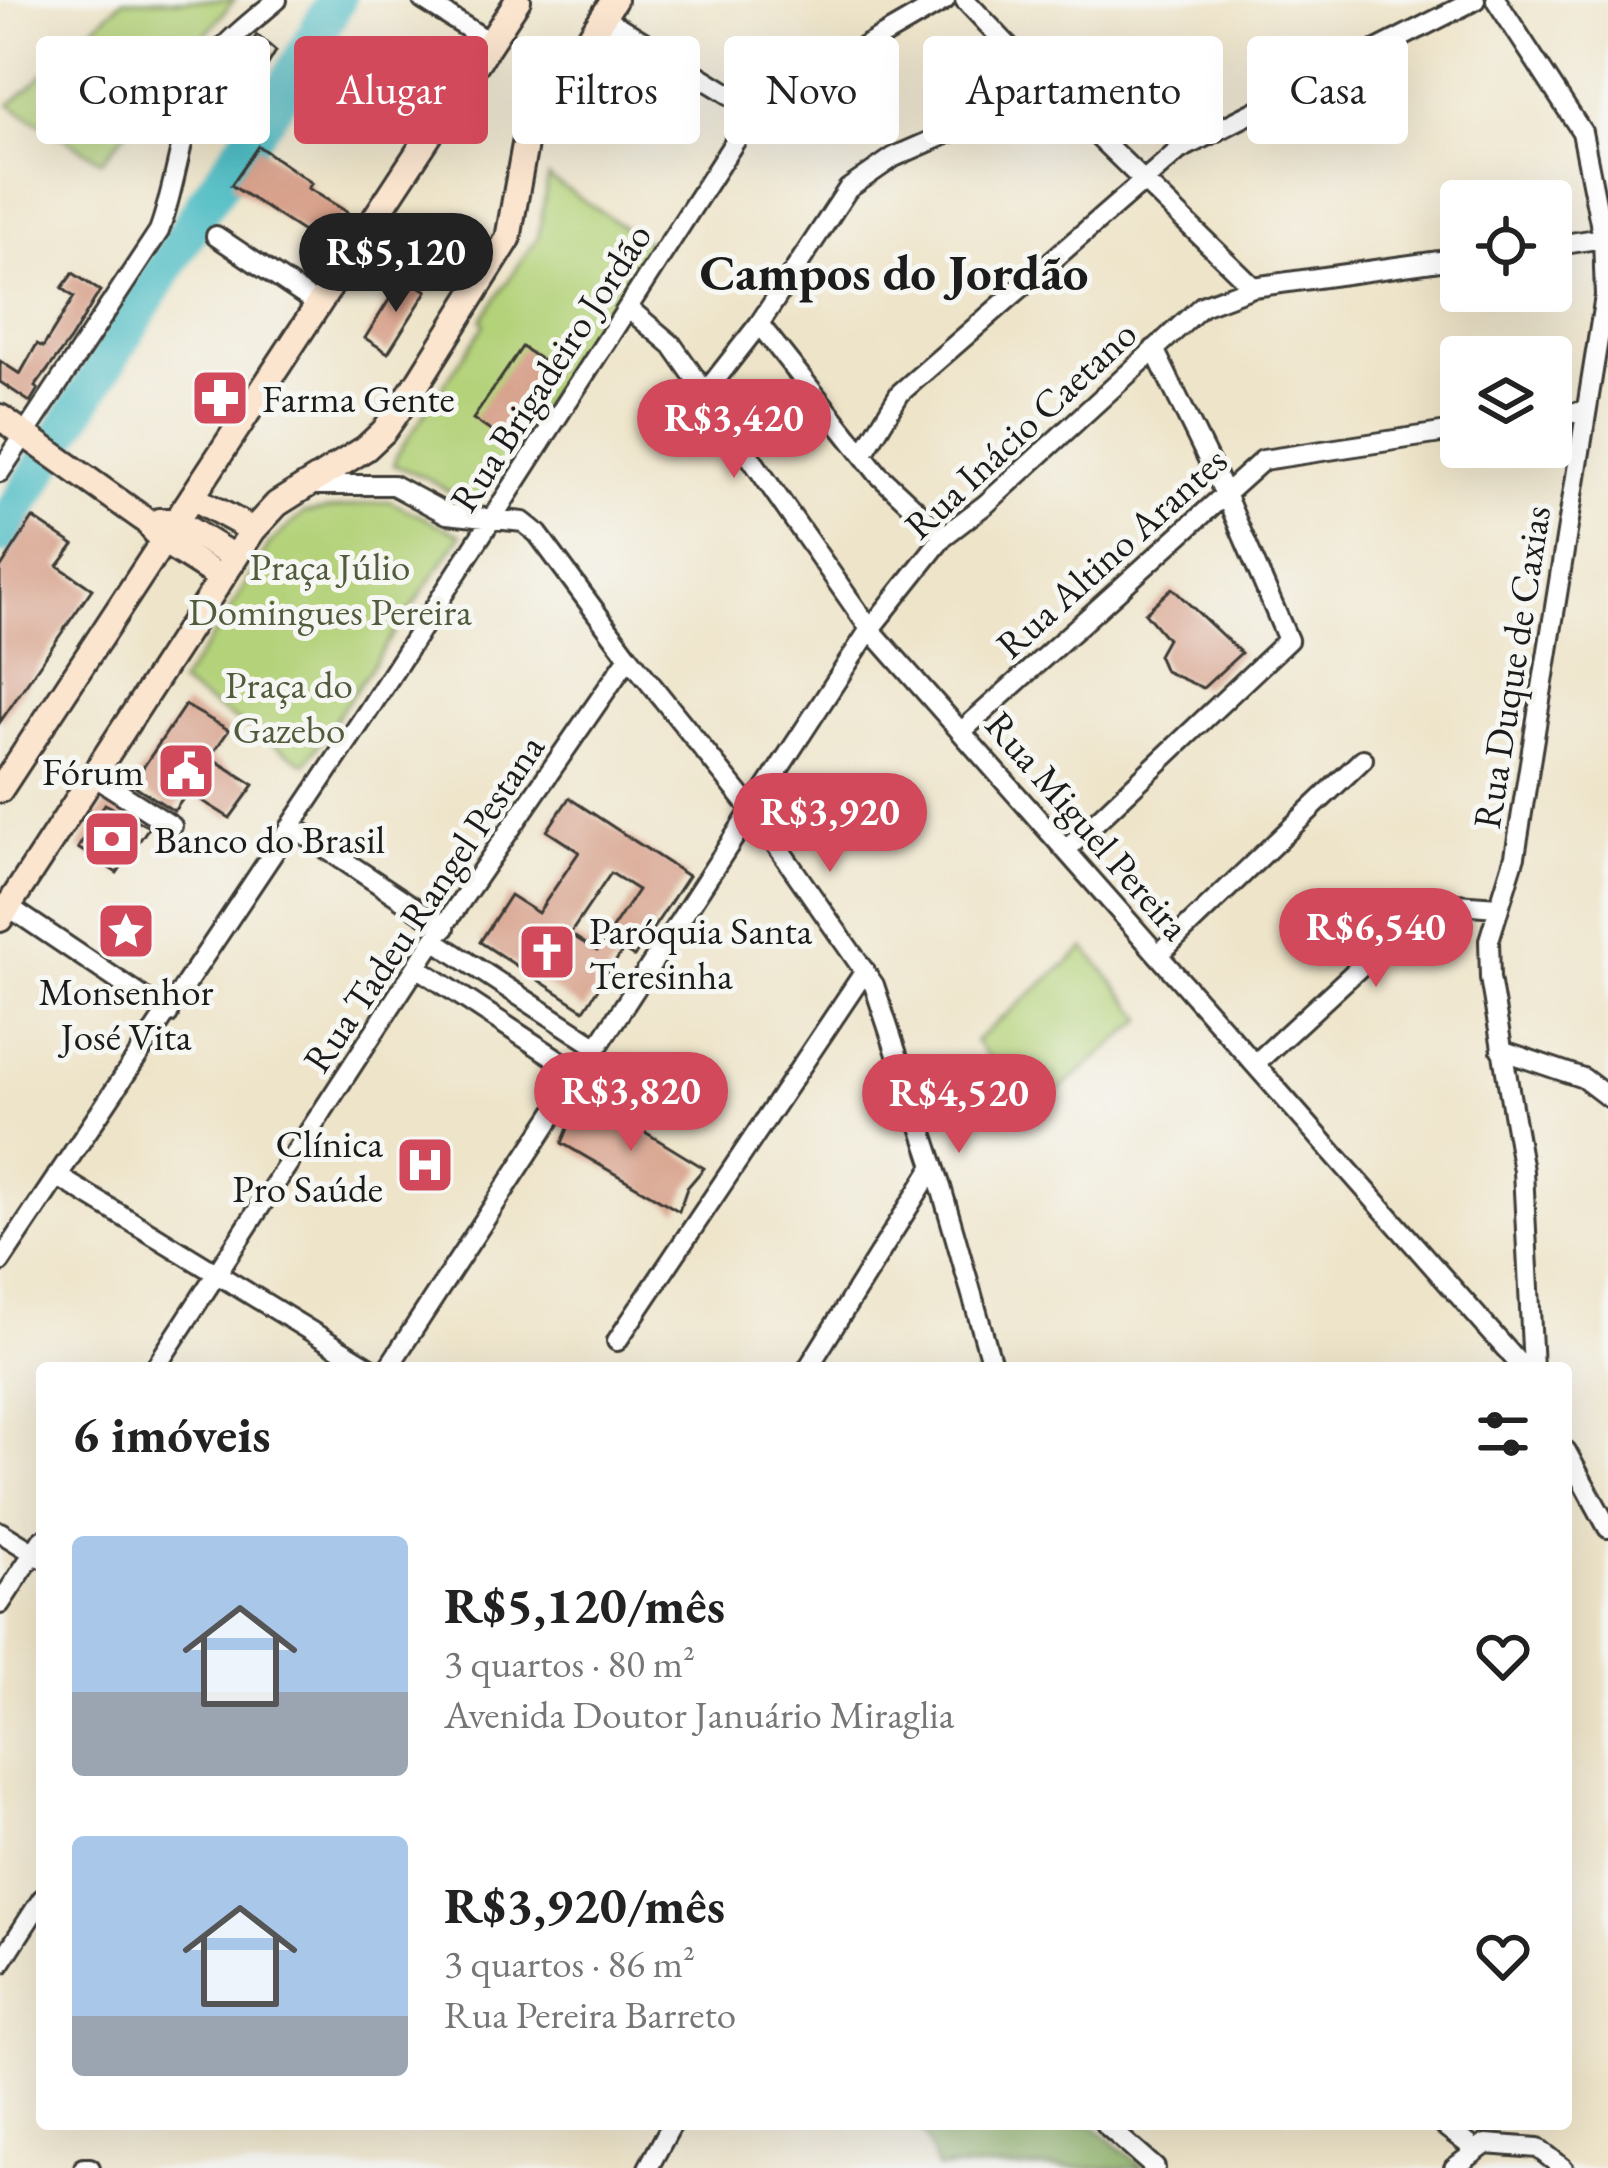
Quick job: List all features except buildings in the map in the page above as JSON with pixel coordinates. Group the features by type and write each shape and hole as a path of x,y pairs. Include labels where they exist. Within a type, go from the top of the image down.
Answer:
{"main road":[{"path":"0,790 518,0"},
{"path":"4,913 253,530 277,505 366,448 419,381 508,239 527,133 609,9"},
{"path":"0,416 145,520 228,568"},
{"path":"192,496 253,530"}],"street":[{"path":"0,472 30,440 159,231 173,194 200,83 218,54 277,0"},
{"path":"423,0 491,43"},
{"name":"Rua Brigadeiro Jordão","path":"882,36 945,0"},
{"path":"965,0 999,36"},
{"path":"863,454 900,393 1179,150 1475,0"},
{"name":"Rua Duque de Caxias","path":"1496,0 1582,133 1603,238 1605,296 1515,856 1489,940 1501,1050 1522,1171 1533,1362"},
{"path":"609,9 724,89"},
{"name":"Rua Brigadeiro Jordão","path":"0,1262 292,826 732,144"},
{"path":"705,393 760,324 848,188 925,144"},
{"path":"1106,144 1253,287"},
{"path":"216,236 320,306"},
{"path":"1572,243 1603,238"},
{"name":"Rua Inácio Caetano","path":"392,1362 870,629 944,536 986,504 1202,306 1253,287 1440,261"},
{"name":"Rua Miguel Pereira","path":"628,308 672,345 870,629 1518,1362"},
{"path":"760,324 863,454 944,536"},
{"path":"1066,850 1288,640 1225,494 1154,349"},
{"path":"1572,413 1586,411"},
{"name":"Rua Altino Arantes","path":"961,732 1263,460 1440,433"},
{"path":"305,485 393,485 447,514 523,521 538,534 629,658 752,810 874,985 991,1359"},
{"name":"Rua Tadeu Rangel Pestana","path":"159,1362 417,967 629,658"},
{"path":"1158,955 1363,758"},
{"path":"95,777 172,826"},
{"path":"292,826 596,1046"},
{"path":"1255,1064 1411,925 1456,904 1498,907"},
{"path":"4,913 168,1014"},
{"path":"417,967 580,1074"},
{"path":"617,1341 865,971"},
{"path":"1501,1050 1583,1078 1608,1097"},
{"path":"812,1362 934,1166"},
{"path":"57,1176 361,1362"},
{"path":"1572,1461 1608,1528"},
{"path":"0,1532 36,1549"},
{"path":"0,1604 36,1554"},
{"path":"0,1964 36,1908"},
{"path":"648,2168 669,2130"},
{"path":"1113,2130 1155,2168"},
{"path":"1450,2130 1477,2151"},
{"path":"1454,2168 1486,2144 1538,2148 1563,2168"}],"green space":[{"path":"123,0 234,0 204,36 84,36"},
{"path":"36,81 36,121 10,105"},
{"path":"74,144 116,144 102,161"},
{"path":"548,177 650,244 483,495 465,501 394,465 396,456 538,237"},
{"name":"Praça Júlio Domingues Pereira","path":"389,501 461,535 305,764 179,684 270,543 304,513"},
{"path":"1085,948 1144,1019 1034,1111 975,1041"},
{"path":"923,2130 1098,2130 1144,2168 937,2168"}],"waterway":[{"path":"0,535 203,206 287,86 336,0"}],"place":[{"name":"Farma Gente","path":"220,398"},
{"name":"Fórum","path":"186,771"},
{"name":"Banco do Brasil","path":"112,839"},
{"name":"Monsenhor José Vita","path":"126,931"},
{"name":"Paróquia Santa Teresinha","path":"547,952"},
{"name":"Clínica Pro Saúde","path":"425,1165"}],"district":[{"name":"Campos do Jordão","path":"894,272"}],"park label":[{"name":"Praça do Gazebo","path":"289,706"}]}
